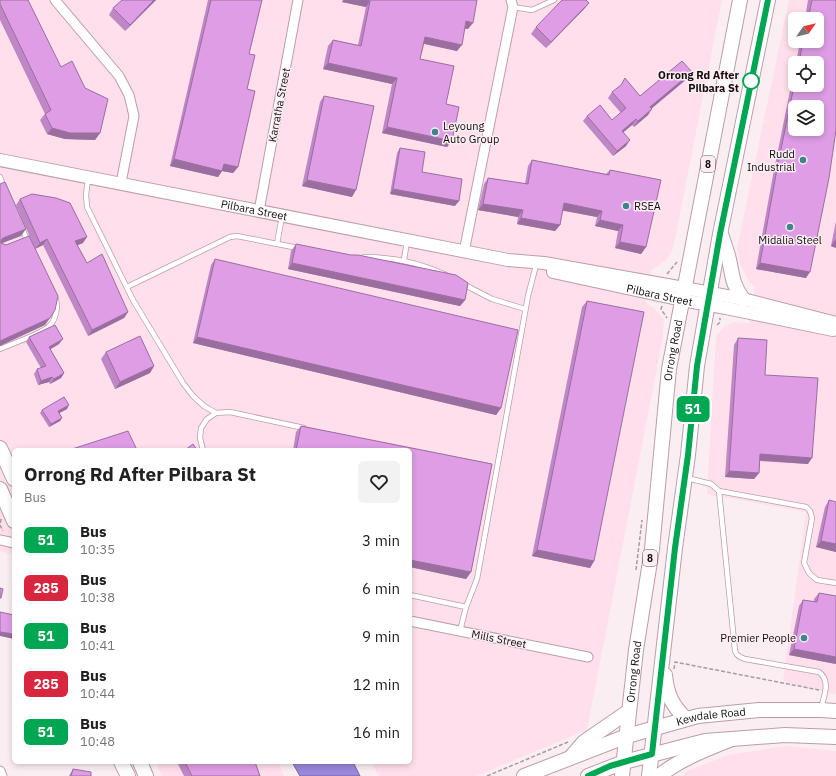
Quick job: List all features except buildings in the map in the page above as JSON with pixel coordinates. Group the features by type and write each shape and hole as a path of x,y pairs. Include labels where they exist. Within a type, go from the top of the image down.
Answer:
{"main road":[{"name":"Orrong Road","path":"622,776 636,650 652,548 673,318 683,294 740,0"},
{"name":"8","path":"649,776 697,366 710,324 708,299 768,0"},
{"name":"Pilbara Street","path":"0,160 464,252 508,260 544,263 708,299 836,330"},
{"path":"720,234 728,253 733,284 743,299"},
{"name":"Pilbara Street","path":"508,260 535,269 683,294"},
{"name":"Pilbara Street","path":"708,299 743,299 836,323"},
{"path":"0,448 12,475"},
{"path":"0,489 12,516"},
{"path":"664,655 666,683 669,697 675,708 686,719"},
{"name":"Kewdale Road","path":"524,776 627,736 698,716 759,710 821,710 836,712"},
{"path":"570,758 584,742 629,711"},
{"name":"Kewdale Road","path":"588,776 624,762 705,741 785,735 836,736"},
{"path":"659,776 666,770 688,758 732,739"},
{"path":"122,764 128,776"},
{"path":"141,764 146,776"}],"street":[{"path":"55,0 119,76 129,95 134,116 121,183"},
{"name":"Karratha Street","path":"259,211 298,0"},
{"path":"464,252 512,4"},
{"path":"0,540 12,543"},
{"name":"Mills Street","path":"412,622 588,657"},
{"path":"0,771 2,776"}],"lane":[{"path":"512,4 532,10 554,0"},
{"path":"0,177 8,197"},
{"path":"88,177 86,195 87,207 127,287 183,383 193,396 204,406 216,413"},
{"path":"277,244 282,216"},
{"path":"20,224 30,245"},
{"path":"127,287 230,236 237,236 307,250"},
{"path":"20,240 26,238"},
{"path":"404,260 407,240"},
{"path":"360,257 404,260 421,264 451,277"},
{"path":"460,631 466,607 477,579 525,309 535,269"},
{"path":"460,282 492,299 525,309"},
{"path":"0,349 48,328 54,319 56,312 57,302 54,295"},
{"path":"202,448 200,438 201,428 207,419 216,413 230,412 307,429"},
{"path":"489,465 497,467"},
{"path":"685,477 711,484 719,491 806,507 810,511 812,518 804,563 808,573 817,580 836,583"},
{"path":"719,491 736,654 744,659 819,672 824,676 826,681 821,710"},
{"path":"412,595 466,607"}],"path":[{"path":"710,324 720,322"},
{"path":"674,673 675,662 825,692"},
{"path":"487,776 568,742"}],"shaded area":[{"path":"0,0 722,0 673,249 666,260 651,271 646,303 655,309 664,320 663,336 587,730 476,776 379,776 372,764 412,764 412,448 12,448 12,554 0,551"},
{"path":"789,0 836,0 836,694 783,681 806,512 707,494 716,336 724,327 734,322 749,323 755,287 749,281 740,264 737,248"},
{"path":"786,746 836,751 836,776 684,776 685,772 728,755"},
{"path":"157,764 279,764 284,776 162,776"},
{"path":"293,764 354,764 360,776 300,776"}],"bus line":[{"name":"51","path":"588,776 610,766 652,754 675,548 688,455 697,366 720,234 768,0"}],"place":[{"name":"Orrong Rd After Pilbara St","path":"751,81"},
{"name":"Leyoung Auto Group","path":"435,132"},
{"name":"Rudd Industrial","path":"803,160"},
{"name":"RSEA","path":"626,206"},
{"name":"Midalia Steel","path":"790,227"},
{"name":"Premier People","path":"804,638"}]}
